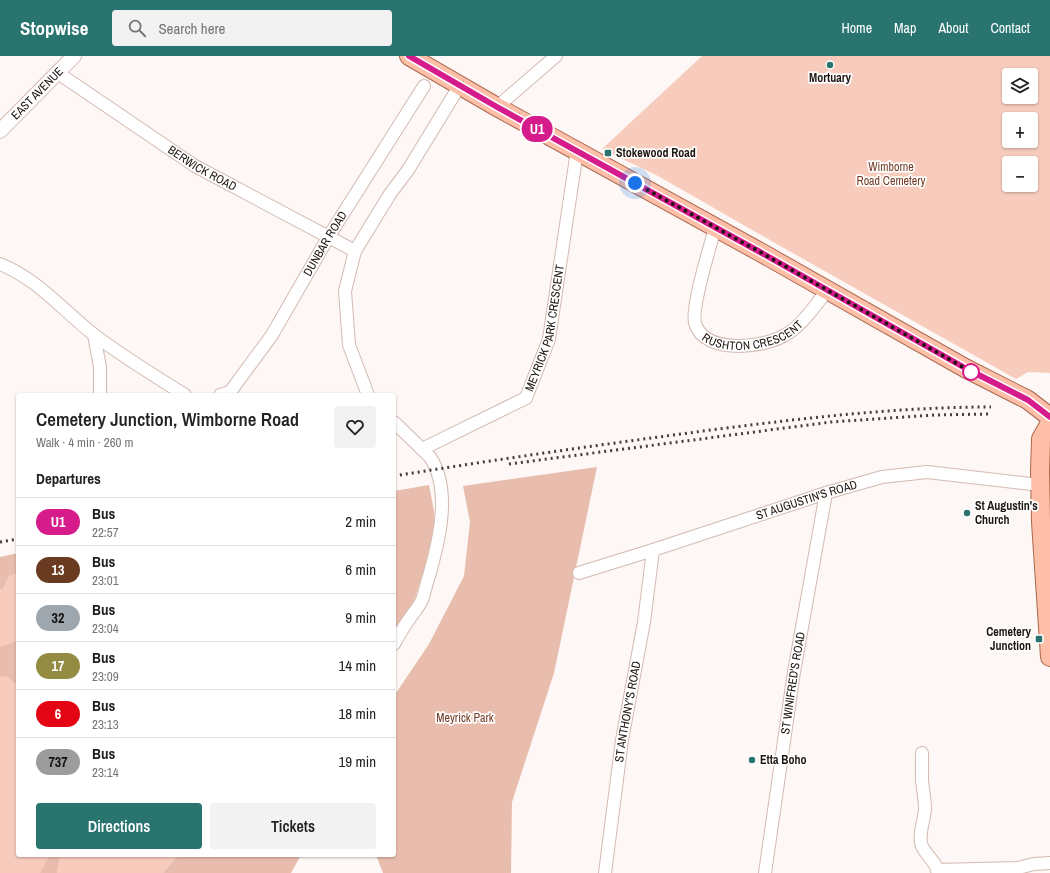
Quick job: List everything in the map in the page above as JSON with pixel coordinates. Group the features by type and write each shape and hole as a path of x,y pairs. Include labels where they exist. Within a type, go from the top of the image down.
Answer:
{"main road":[{"path":"409,56 497,107 965,368 1028,400 1050,417"},
{"path":"1050,423 1041,439 1040,485 1050,657"}],"street":[{"name":"EAST AVENUE","path":"0,131 74,56"},
{"path":"497,107 556,56"},
{"name":"BERWICK ROAD","path":"58,72 195,166 355,251"},
{"path":"367,393 349,345 345,291 355,251 390,194 408,170 460,85"},
{"name":"DUNBAR ROAD","path":"227,393 230,392 272,335 329,236 424,86"},
{"name":"MEYRICK PARK CRESCENT","path":"422,449 526,398 549,338 577,151"},
{"name":"RUSHTON CRESCENT","path":"715,228 695,306 695,323 701,334 718,344 741,346 766,343 786,335 801,323 827,291"},
{"path":"0,264 34,283 94,335 134,363 182,393"},
{"path":"94,335 100,367 100,393"},
{"path":"396,424 430,457 438,471 441,497 441,530 438,546 421,601 396,640"},
{"name":"ST AUGUSTIN'S ROAD","path":"579,573 882,477 927,472 1040,485"},
{"name":"ST WINIFRED'S ROAD","path":"765,873 794,672 826,494"},
{"name":"ST ANTHONY'S ROAD","path":"605,873 622,740 644,622 653,550"},
{"path":"922,753 922,780 925,809 921,842 923,849 938,871 1018,868 1034,864 1050,863"}],"green space":[{"name":"Wimborne Road Cemetery","path":"702,56 1050,56 1050,373 1028,372 1016,379 658,176 602,149"},
{"name":"Meyrick Park","path":"597,467 554,673 512,802 511,873 383,873 377,857 396,857 396,693 429,644 464,576 470,522 463,486"},
{"path":"429,485 434,511 434,532 430,551 415,598 396,632 396,491"},
{"path":"16,553 16,574 9,576 3,589 0,589 0,557"},
{"path":"16,574 16,857 176,857 163,873 0,873 0,589 3,589 9,576"},
{"path":"16,642 16,684 8,677 0,676 0,647"},
{"path":"49,857 60,857 57,873 40,873"},
{"path":"176,857 300,857 291,873 163,873"}],"railway":[{"path":"396,476 592,446 781,421 886,411 956,407 991,407"},
{"path":"509,464 831,422 934,415 991,414"},
{"path":"0,542 16,539"}],"bus line":[{"name":"U1","path":"409,56 497,107 760,252 965,368 1028,400 1050,417"}],"place":[{"name":"Mortuary","path":"830,65"},
{"name":"Stokewood Road","path":"608,153"},
{"name":"St Augustin's Church","path":"967,513"},
{"name":"Cemetery Junction","path":"1039,639"},
{"name":"Etta Boho","path":"752,760"}],"route":[{"path":"635,183 977,375 971,372"}]}
